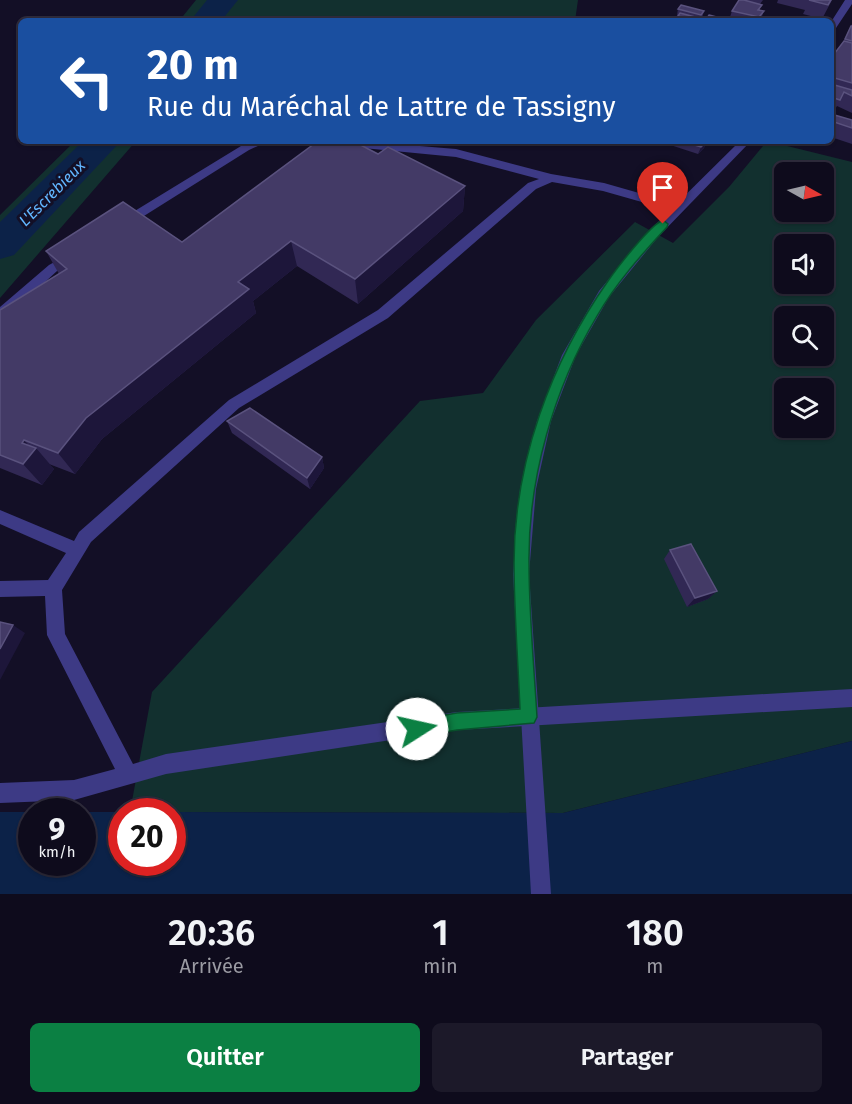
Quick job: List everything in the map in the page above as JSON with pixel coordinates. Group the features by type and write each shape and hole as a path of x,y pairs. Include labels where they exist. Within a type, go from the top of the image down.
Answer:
{"street":[{"path":"834,24 850,0"},
{"path":"114,230 244,148 255,144"},
{"path":"356,144 456,153 551,178 604,187 677,208"},
{"path":"541,894 528,717 521,561 527,497 541,428 562,370 592,312 625,266 677,208 702,187 743,144"},
{"path":"128,775 56,635 53,588 85,537 234,404 383,314 532,186 551,178"},
{"path":"0,315 54,268 84,249"},
{"path":"0,517 77,550"},
{"path":"0,589 53,588"},
{"path":"0,793 74,790 166,764 457,722 852,698"}],"green space":[{"path":"196,0 578,0 575,18 181,18"},
{"path":"72,144 133,144 0,298 0,215"},
{"path":"765,144 779,144 852,162 852,741 563,813 186,812 186,798 133,798 152,692 420,401 483,393 536,320 635,222 673,243 729,187"}],"water":[{"path":"852,741 852,894 0,894 0,812 18,812 18,876 96,876 96,812 108,812 108,876 186,876 186,812 563,813"}],"building":[{"path":"739,0 762,5 758,10 764,11 759,17 732,11"},
{"path":"809,0 831,0 828,5"},
{"path":"681,5 704,11 701,15 678,9"},
{"path":"680,13 699,18 685,18 678,16"},
{"path":"852,26 852,41 845,39"},
{"path":"844,41 852,43 852,83 834,78 834,54"},
{"path":"834,85 852,90 852,96 844,92 840,100 834,98"},
{"path":"834,115 852,120 852,128 834,122"},
{"path":"314,144 359,144 378,154 388,147 465,186 355,279 291,241 238,282 249,289 86,418 58,453 24,440 22,443 36,448 23,464 0,455 0,310 67,269 46,251 123,202 182,242"},
{"path":"250,408 322,457 307,478 227,421"},
{"path":"691,544 717,591 695,598 670,550"},
{"path":"0,622 13,625 0,649"}],"waterway":[{"name":"L'Escrebieux","path":"208,18 223,0"},
{"name":"L'Escrebieux","path":"0,245 100,144"}],"route":[{"path":"417,729 457,722 528,717 521,561 527,497 541,428 566,361 592,312 625,266 663,224"}]}
